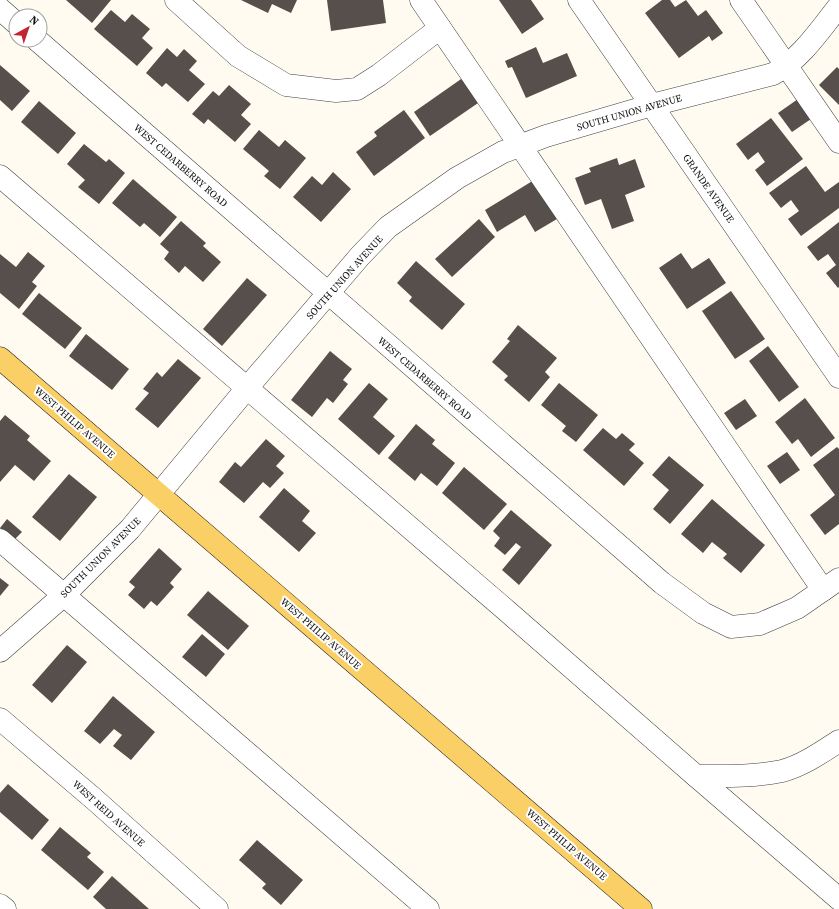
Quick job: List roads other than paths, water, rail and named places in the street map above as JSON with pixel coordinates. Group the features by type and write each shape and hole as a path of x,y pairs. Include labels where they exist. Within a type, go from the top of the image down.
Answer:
{"main road":[{"name":"WEST PHILIP AVENUE","path":"0,358 641,909"}],"street":[{"path":"176,0 238,56 286,85 336,91 356,89 379,75 440,28"},
{"path":"421,0 520,146 831,584"},
{"name":"GRANDE AVENUE","path":"579,0 839,377"},
{"path":"741,0 839,142"},
{"name":"SOUTH UNION AVENUE","path":"0,651 64,595 130,529 246,388 360,256 388,227 457,178 503,152 546,136 652,105 773,74 786,66 807,46 839,6"},
{"path":"0,9 8,16"},
{"name":"WEST CEDARBERRY ROAD","path":"46,48 662,583 703,612 731,627 760,624 797,608 831,584"},
{"path":"0,176 839,898"},
{"path":"0,540 428,909"},
{"name":"WEST REID AVENUE","path":"0,719 94,799 217,909"},
{"path":"696,776 737,776 783,770 819,754 839,741"},
{"path":"0,905 5,909"}]}
